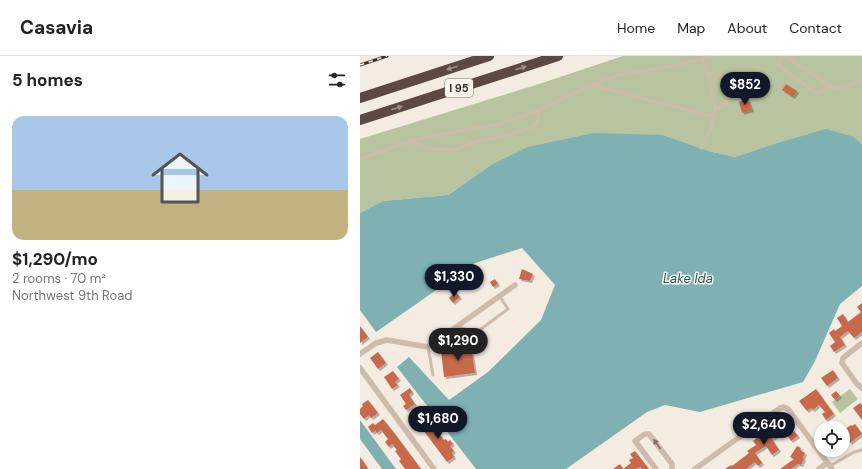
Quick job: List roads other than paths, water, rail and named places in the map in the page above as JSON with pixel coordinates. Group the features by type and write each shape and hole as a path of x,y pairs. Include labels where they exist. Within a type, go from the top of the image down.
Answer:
{"highway":[{"name":"I 95","path":"360,98 489,56"},
{"name":"I 95","path":"360,120 558,56"}],"street":[{"path":"360,354 376,343 387,340 428,347 515,285"},
{"path":"862,343 843,358 842,363 857,384 862,388"},
{"path":"360,368 434,469"},
{"path":"695,469 780,408 784,407 788,409 830,466 819,469"},
{"path":"656,469 635,441 642,435 649,434 672,464 672,469"}],"lane":[{"path":"360,159 410,141 445,133 499,124 539,110 592,85 619,75 673,66 712,56"},
{"path":"828,86 817,94 778,65 783,56 833,88 843,87 862,81"},
{"path":"701,148 714,117 715,108 708,75 702,59"},
{"path":"708,75 718,74 722,76 727,94 727,104 715,108"},
{"path":"592,85 714,117"},
{"path":"410,141 428,148 455,150 477,141 502,137 536,125 539,110"},
{"path":"457,327 477,332 508,309 499,296"},
{"path":"428,347 433,375"},
{"path":"830,466 854,452 862,450"}],"water":[{"name":"Lake Ida","path":"826,129 854,137 862,144 862,286 840,304 815,361 803,382 700,412 665,405 647,412 566,469 476,469 397,367 409,357 449,400 488,372 541,320 555,285 522,248 475,263 376,332 360,310 360,213 383,201 448,195 491,165 528,147 594,133 662,135 708,151 735,157"},
{"path":"360,420 396,469 382,469 360,439"}],"railway":[{"path":"360,65 387,56"}]}
